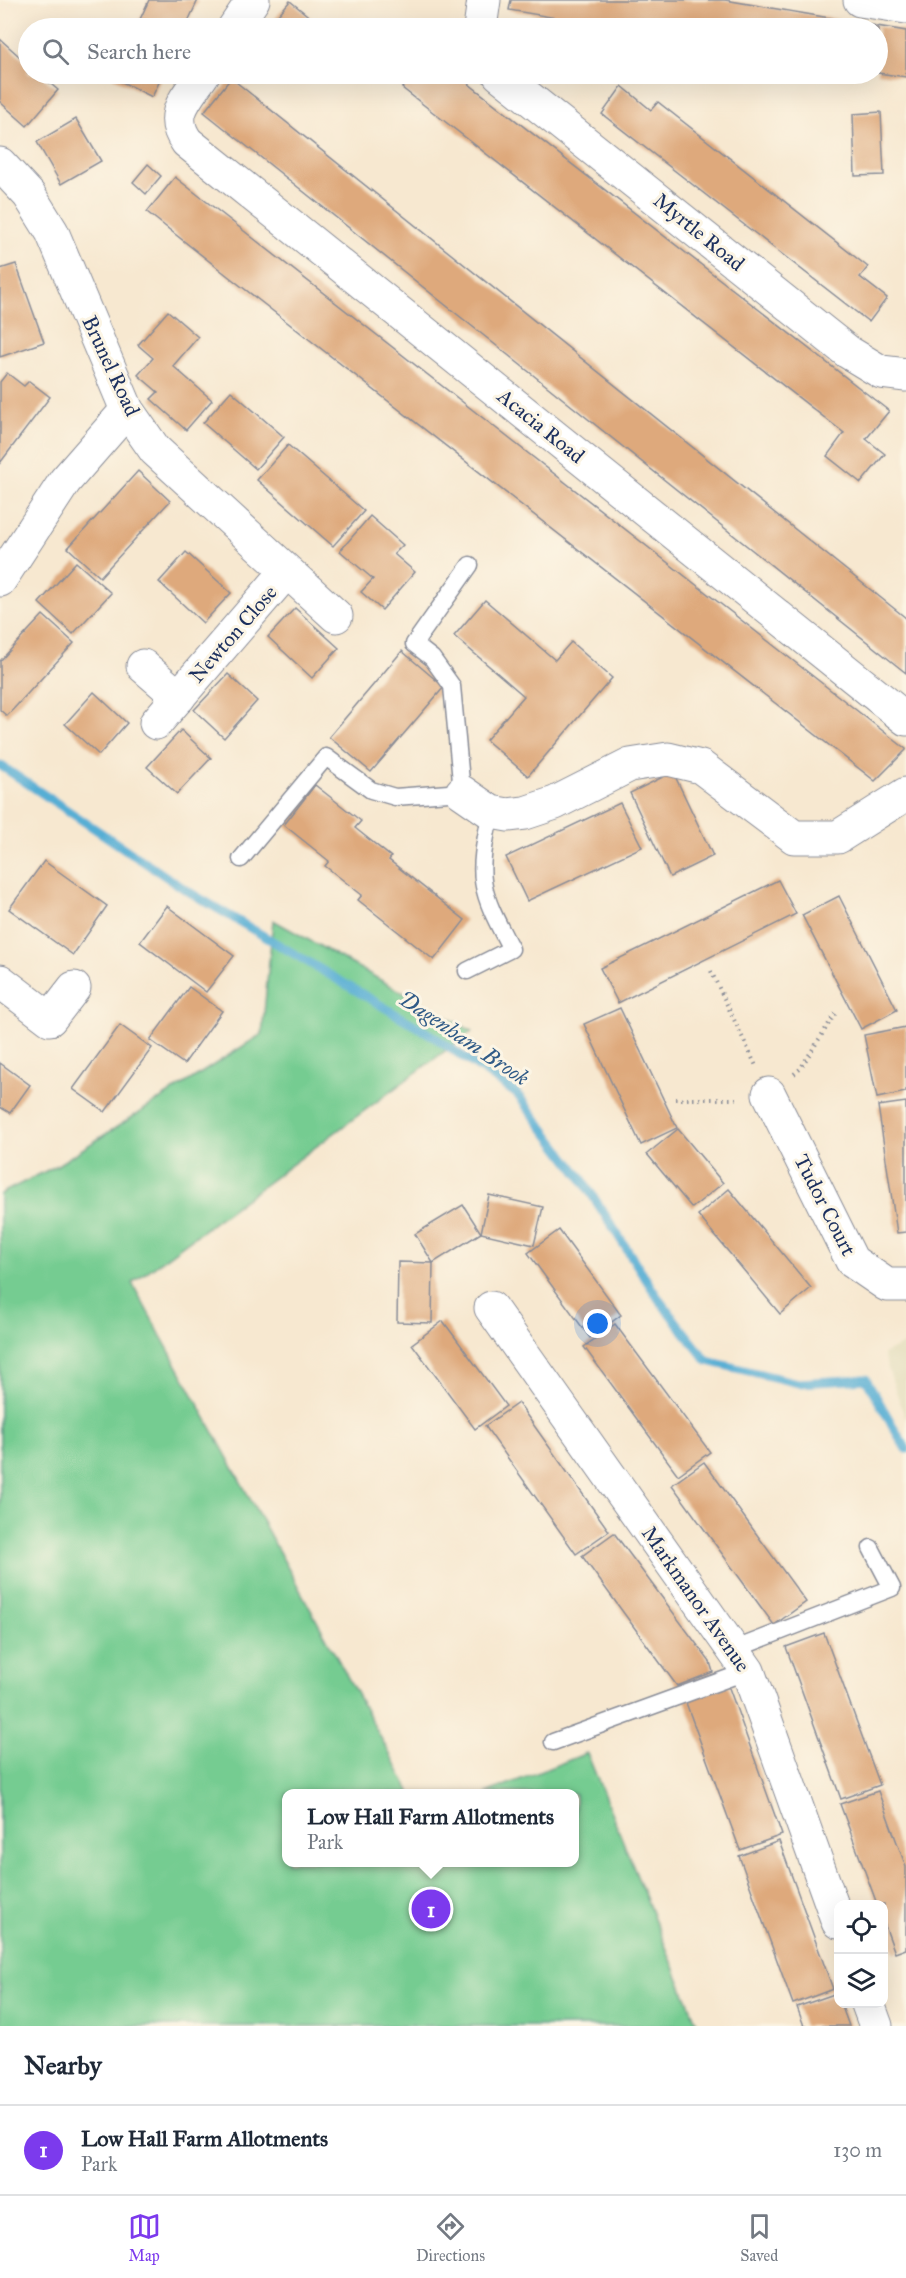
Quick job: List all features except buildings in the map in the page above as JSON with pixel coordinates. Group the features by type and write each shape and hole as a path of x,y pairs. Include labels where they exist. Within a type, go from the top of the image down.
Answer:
{"street":[{"path":"241,18 253,0"},
{"path":"481,18 484,0"},
{"path":"860,0 906,7"},
{"name":"Acacia Road","path":"198,84 177,116 178,130 196,150 906,719"},
{"name":"Myrtle Road","path":"512,84 848,351 881,372 906,375"},
{"name":"Brunel Road","path":"0,164 29,195 52,232 128,410 155,450 336,616"},
{"path":"3,571 65,480 128,410"},
{"name":"Newton Close","path":"156,723 286,572"},
{"name":"Newton Close","path":"142,666 179,697"},
{"path":"462,792 491,812 508,815 525,813 555,803 630,765 668,759 701,767 794,837 838,837 906,795"},
{"path":"0,981 50,1019 74,988"},
{"name":"Tudor Court","path":"769,1094 852,1261 887,1285 906,1285"},
{"name":"Markmanor Avenue","path":"491,1308 741,1660 834,1911"},
{"path":"869,2008 876,2026"}],"lane":[{"path":"241,860 326,757 370,790 395,798 462,792 452,686 432,658 414,644 470,565"},
{"path":"467,971 511,949 486,903 481,881 482,853 491,812"},
{"path":"553,1742 741,1660 892,1588 871,1548"}],"path":[{"path":"711,971 769,1094"},
{"path":"675,1099 743,1099 769,1094 800,1069 837,1011"}],"shaded area":[{"path":"906,1343 906,1420 883,1354"}],"green space":[{"path":"273,920 472,1031 132,1283 409,1789 282,1789 282,1867 579,1867 579,1789 496,1789 587,1753 698,2026 0,2026 0,1194 56,1166 262,1034"}],"waterway":[{"name":"Dagenham Brook","path":"0,765 186,890 433,1036 517,1094 580,1176 660,1301 707,1361 798,1383 866,1379 906,1449"}],"place":[{"name":"Low Hall Farm Allotments","path":"431,1909"}]}
